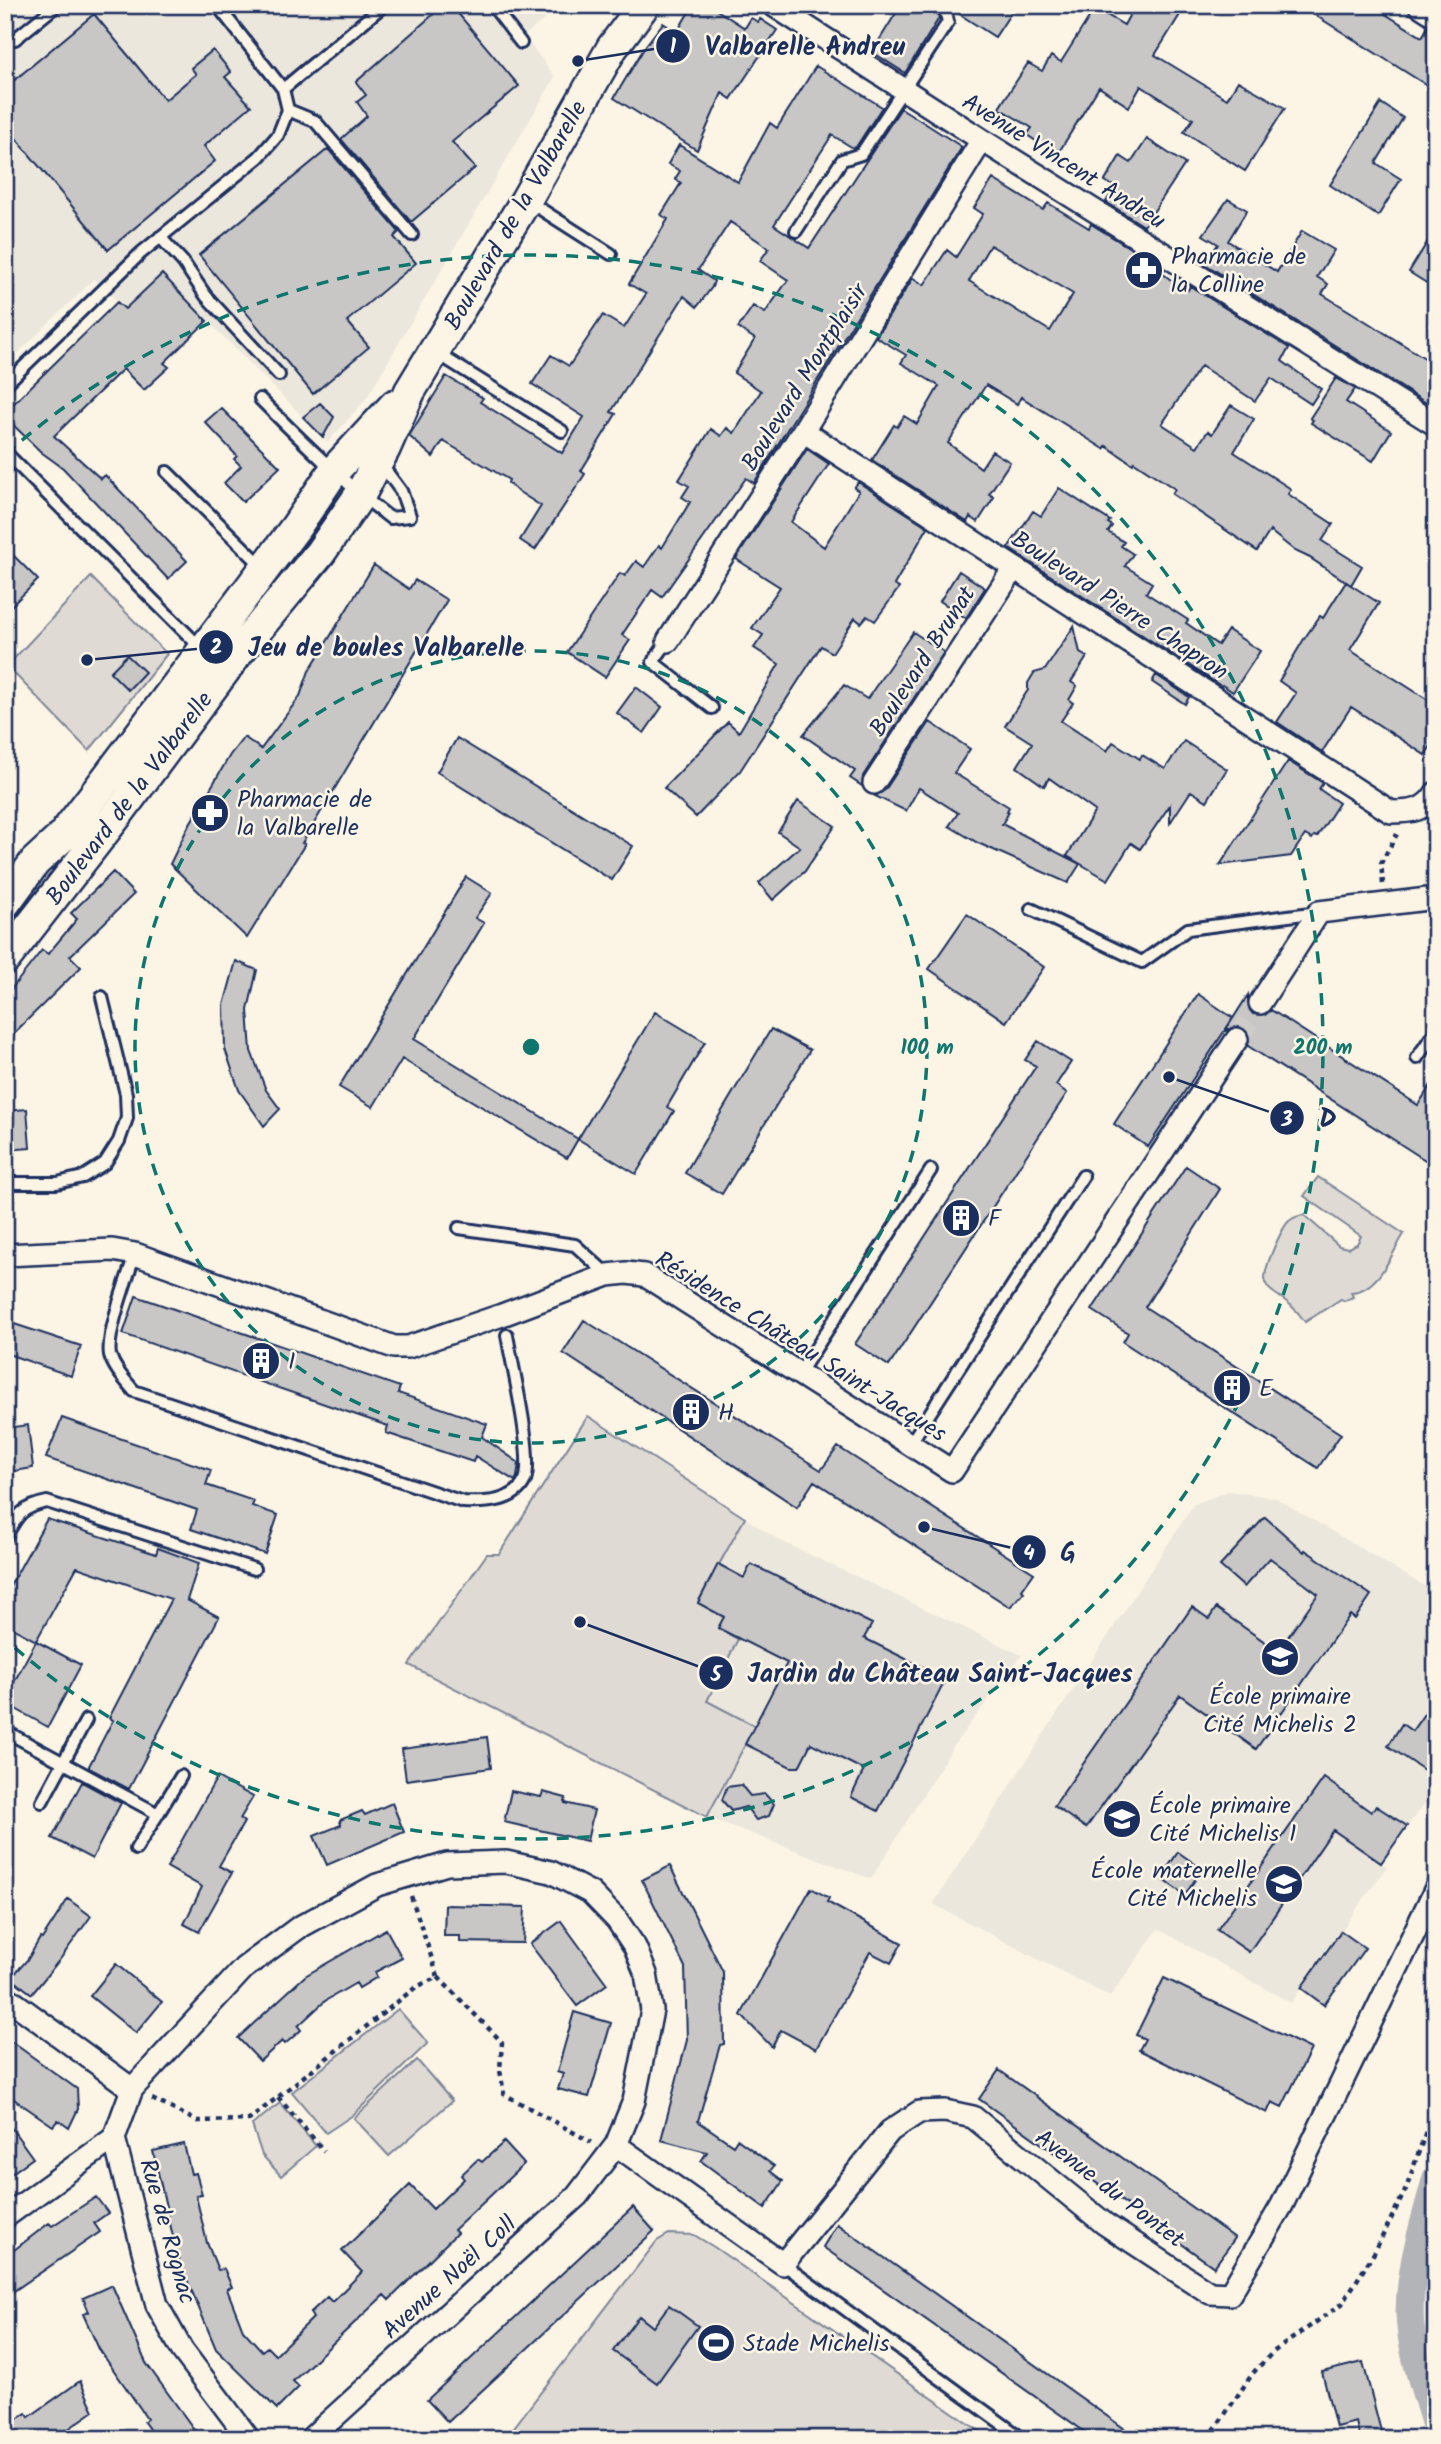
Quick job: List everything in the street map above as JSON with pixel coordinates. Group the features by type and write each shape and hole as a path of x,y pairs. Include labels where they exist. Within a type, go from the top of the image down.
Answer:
{"street":[{"name":"Boulevard de la Valbarelle","path":"5,903 35,862 62,837 214,660 320,553 360,495 367,455 381,418 410,391 435,352 526,200 612,48 644,5"},
{"name":"Avenue Vincent Andreu","path":"773,5 982,140 1436,425"},
{"path":"1419,5 1436,16"},
{"name":"Boulevard Montplaisir","path":"668,641 803,431 982,140"},
{"name":"Boulevard Pierre Chapron","path":"803,431 1391,812 1411,812 1429,805 1436,793"},
{"name":"Boulevard de la Valbarelle","path":"5,959 117,815 214,660 264,568 333,472 367,455"},
{"name":"Boulevard Brunat","path":"874,783 1014,568"},
{"path":"1260,1003 1319,912 1436,898"},
{"name":"Résidence Château Saint-Jacques","path":"5,1255 112,1250 135,1254 394,1347 408,1347 608,1275 644,1275 952,1471 1237,1039"},
{"name":"Avenue Noël Coll","path":"132,2089 244,1968 298,1927 377,1885 404,1875 447,1864 506,1862 551,1872 591,1893 617,1920 635,1947 646,1974 652,2010 634,2101 613,2149 577,2196 310,2439"},
{"name":"Avenue du Pontet","path":"783,2264 890,2131 919,2112 945,2111 973,2117 1105,2224 1210,2293 1230,2294 1282,2205 1436,1888"},
{"path":"5,1996 132,2089 114,2138 5,2217"},
{"name":"Rue de Rognac","path":"114,2138 157,2305 182,2350 249,2439"},
{"path":"613,2149 783,2264"}],"lane":[{"path":"5,38 15,39 57,5"},
{"path":"5,385 141,253 259,157 278,135 288,110 283,89 218,5"},
{"path":"283,89 384,5"},
{"path":"492,5 521,43"},
{"path":"796,231 842,160 861,154 948,22 944,5"},
{"path":"288,110 315,121 412,235"},
{"path":"526,200 611,254"},
{"path":"160,237 183,262 206,296 279,375"},
{"path":"435,352 562,432"},
{"path":"260,399 333,472 360,495 390,518 410,516 401,491 367,455"},
{"path":"5,452 214,660"},
{"path":"167,472 264,568"},
{"path":"668,641 653,662 712,708"},
{"path":"1031,909 1142,962 1188,929 1319,912"},
{"path":"5,1183 57,1183 83,1177 105,1163 119,1141 127,1118 126,1094 102,997"},
{"path":"1417,1058 1436,1030"},
{"path":"799,1374 930,1170"},
{"path":"911,1444 1083,1176"},
{"path":"459,1228 575,1245 608,1275"},
{"path":"135,1254 111,1335 110,1354 118,1371 134,1391 463,1502 485,1504 507,1497 524,1482 529,1460 507,1335"},
{"path":"5,1538 19,1513 33,1504 47,1502 254,1569"},
{"path":"42,1802 86,1720"},
{"path":"5,1731 158,1814"},
{"path":"136,1849 181,1776"},
{"path":"783,2264 1023,2439"}],"path":[{"path":"1381,863 1396,835"},
{"path":"404,1875 438,1978 502,2042 500,2070 504,2094 613,2149"},
{"path":"132,2089 197,2121 248,2120 416,1987 438,1978"},
{"path":"278,2097 324,2151"},
{"path":"1208,2439 1253,2373 1273,2352 1342,2304 1374,2253 1406,2189 1436,2102"}],"shaded area":[{"path":"5,5 562,5 524,36 555,77 366,399 328,442 162,275 125,309 94,279 5,366"},
{"path":"91,577 167,654 89,751 7,666"},
{"path":"1318,1177 1404,1234 1383,1270 1369,1286 1351,1292 1353,1297 1344,1301 1341,1299 1305,1322 1295,1309 1270,1290 1266,1283 1265,1274 1269,1260 1285,1226 1294,1218 1304,1215 1339,1246 1348,1248 1357,1244 1361,1236 1304,1196"},
{"path":"588,1416 745,1518 698,1602 724,1617 718,1629 738,1639 707,1701 755,1726 707,1817 409,1665 487,1554 499,1554"},
{"path":"1229,1491 1276,1498 1436,1593 1436,1787 1381,1863 1387,1866 1342,1930 1365,1948 1324,2005 1301,1988 1291,2003 1158,1929 1110,1997 933,1904 1194,1504"},
{"path":"745,1518 779,1540 1022,1655 954,1745 871,1879 707,1817 754,1727 707,1701 718,1628 724,1617 698,1603"},
{"path":"398,2009 428,2043 353,2115 326,2133 292,2092"},
{"path":"417,2060 452,2101 389,2156 354,2118"},
{"path":"280,2103 316,2146 281,2176 262,2155 252,2125"},
{"name":"Stade Michelis","path":"669,2234 694,2235 714,2247 991,2439 505,2439 657,2241"}],"building":[{"path":"444,5 451,5 519,86 452,142 475,168 411,222 341,139 367,116 357,102 366,95 356,82"},
{"path":"693,5 709,5 745,28 751,18 758,22 760,19 777,30 731,99 722,93 697,150 614,98 646,45 663,23 677,32"},
{"path":"901,5 936,5 939,18 905,73 872,52"},
{"path":"952,5 1016,5 995,37 953,10"},
{"path":"1135,5 1186,5 1155,55 1227,99 1238,81 1285,108 1245,171 1184,132 1193,119 1141,86 1129,107 1099,87 1057,155 1027,135 1032,128 999,108 1028,63 1042,71 1051,56 1061,62 1095,8 1124,25"},
{"path":"1299,5 1371,5 1422,37 1428,27 1436,29 1436,91"},
{"path":"94,14 165,100 196,74 191,68 213,50 231,72 225,77 251,106 204,146 215,161 108,250 5,125 5,88"},
{"path":"816,66 882,107 856,147 853,148 832,135 774,225 809,248 901,108 962,147 754,483 746,478 662,597 652,590 622,635 630,640 605,677 567,652 620,573 625,576 636,561 644,567 659,545 662,548 690,502 682,497 689,486 679,480 711,429 721,436 727,428 734,433 761,391 734,373 755,339 738,328 753,306 765,313 788,280 760,261 769,248 730,222 698,270 714,281 712,287 697,307 684,296 611,412 616,414 581,471 585,474 535,550 520,540 541,506 516,490 508,483 509,480 443,441 433,457 409,436 446,376 483,398 480,402 562,453 584,417 532,384 551,355 569,366 603,315 624,328 646,294 629,284 668,219 661,215 681,183 675,179 680,171 668,164 679,145 738,182 770,123 777,128"},
{"path":"1381,103 1403,118 1376,163 1401,179 1378,216 1330,185"},
{"path":"1147,139 1185,164 1144,226 1106,202 1115,187 1105,181 1120,156 1131,163"},
{"path":"328,149 399,232 394,237 416,263 347,321 369,347 313,394 199,255"},
{"path":"993,179 1043,210 1048,203 1089,228 1091,224 1130,248 1171,280 1188,290 1190,286 1289,348 1282,361 1321,389 1311,404 1271,378 1255,401 1201,366 1162,424 1197,447 1208,431 1212,434 1231,405 1254,419 1234,452 1291,489 1288,494 1333,524 1322,541 1362,566 1351,585 1295,551 1270,531 1257,551 1172,494 1175,489 1134,462 1133,464 1106,446 1104,449 1021,397 1017,404 986,385 948,443 981,468 992,451 1010,462 989,494 994,497 978,522 970,517 967,522 872,460 894,425 897,427 904,416 917,424 939,386 901,363 906,355 876,337 913,278 924,285 947,250 956,257 983,214 974,208","holes":["990,245 1073,294 1050,331 969,281"]},
{"path":"1228,199 1247,210 1228,241 1277,272 1302,231 1334,250 1317,277 1328,284 1322,294 1436,365 1436,409 1205,264 1218,244 1203,235"},
{"path":"1436,228 1436,289 1409,272"},
{"path":"162,274 207,321 164,363 169,367 144,390 123,369 54,436 101,479 105,475 187,561 168,579 63,468 41,452 5,417 5,412 117,302 125,309"},
{"path":"1336,378 1355,389 1346,402 1391,431 1373,461 1311,423 1313,420 1310,418"},
{"path":"320,403 334,417 323,437 303,417"},
{"path":"221,408 280,467 243,502 224,483 241,466 234,459 237,456 205,422"},
{"path":"807,449 829,464 791,522 824,547 859,491 854,488 858,482 928,527 894,585 899,588 875,621 867,616 861,623 855,618 832,653 821,646 740,771 696,817 664,788 728,722 739,732 779,664 754,648 763,635 752,628 780,587 736,559"},
{"path":"1059,488 1110,521 1108,523 1112,526 1108,532 1124,542 1121,546 1133,554 1125,566 1152,583 1146,593 1188,620 1186,623 1218,645 1228,630 1260,651 1233,692 1008,548 1033,511 1041,516"},
{"path":"5,547 38,580 5,612"},
{"path":"374,565 409,589 415,580 447,600 247,938 170,864 230,755 244,737 261,749 300,696 309,671"},
{"path":"959,571 985,588 966,618 940,601"},
{"path":"1346,582 1379,603 1350,650 1436,705 1436,738 1425,755 1351,707 1322,752 1277,722 1296,693 1279,681 1304,639 1320,616 1323,618"},
{"path":"1074,626 1080,653 1087,657 1071,682 1077,686 1069,700 1073,703 1061,721 1107,751 1113,742 1140,759 1142,755 1165,769 1184,741 1227,769 1207,801 1191,791 1170,823 1170,805 1140,849 1131,843 1108,880 1067,856 1095,811 1049,778 1044,786 1017,767 1032,743 1005,726 1028,690 1028,683 1034,673 1045,670"},
{"path":"913,632 944,652 863,776 862,786 850,778 855,771 803,735 844,685 867,699"},
{"path":"127,655 145,672 128,690 110,672"},
{"path":"1156,675 1189,697 1185,704 1152,682"},
{"path":"636,687 662,707 644,733 617,713"},
{"path":"930,722 970,749 954,773 1009,807 1002,824 1080,864 1068,883 978,843 949,826 958,813 919,788 906,811 875,796 885,790"},
{"path":"457,738 633,846 612,880 437,772"},
{"path":"1288,761 1323,783 1319,789 1339,803 1317,837 1312,839 1305,835 1291,856 1220,865"},
{"path":"798,801 835,826 805,871 773,900 759,883 800,847 778,832"},
{"path":"113,872 134,894 70,956 81,967 5,1042 5,997 42,950 48,954 77,919 71,913"},
{"path":"466,877 492,893 475,918 484,923 414,1039 578,1139 567,1158 402,1059 373,1107 339,1087"},
{"path":"967,914 1044,967 1006,1022 929,969"},
{"path":"236,961 257,970 248,1010 251,1051 266,1090 280,1109 264,1126 239,1090 225,1049 224,1005"},
{"path":"1198,994 1233,1018 1148,1147 1114,1124"},
{"path":"1248,995 1248,1008 1253,1014 1265,1015 1271,1010 1418,1105 1436,1077 1436,1167 1248,1046 1249,1034 1244,1028 1237,1026 1225,1031"},
{"path":"655,1012 705,1042 667,1107 674,1111 636,1174 578,1139"},
{"path":"771,1029 810,1050 722,1194 685,1173"},
{"name":"F","path":"1038,1041 1071,1062 1056,1085 1067,1093 889,1366 855,1344 1036,1066 1025,1060"},
{"path":"27,1109 30,1148 5,1150 5,1111"},
{"path":"1186,1166 1220,1189 1145,1307 1341,1434 1318,1468 1123,1342 1128,1333 1092,1310"},
{"name":"I","path":"136,1296 400,1387 398,1393 487,1424 482,1437 519,1463 517,1477 515,1481 475,1456 473,1462 386,1433 388,1426 123,1334"},
{"path":"584,1320 821,1470 838,1447 1034,1573 1022,1590 1024,1592 1010,1607 814,1481 797,1507 563,1353"},
{"path":"5,1321 81,1346 71,1376 5,1353"},
{"path":"62,1418 211,1470 206,1485 254,1501 252,1506 278,1515 265,1554 191,1529 197,1510 46,1458"},
{"path":"28,1425 33,1468 8,1472 5,1428"},
{"path":"1265,1517 1304,1552 1305,1550 1371,1595 1355,1619 1350,1615 1256,1749 1180,1695 1086,1828 1054,1806 1192,1607 1209,1619 1216,1608 1278,1651 1318,1594 1270,1558 1244,1587 1220,1566"},
{"path":"47,1519 156,1554 158,1548 199,1563 187,1600 219,1617 129,1789 89,1766 113,1720 109,1718 171,1599 77,1567 36,1641 5,1624 5,1595"},
{"path":"718,1564 744,1578 751,1564 872,1624 864,1638 946,1679 878,1811 851,1797 864,1770 811,1743 799,1767 791,1767 745,1744 787,1663 718,1628 724,1617 698,1603"},
{"path":"36,1641 81,1665 48,1727 5,1703"},
{"path":"1436,1697 1436,1778 1388,1746 1402,1724 1412,1731"},
{"path":"487,1737 491,1768 406,1780 402,1749"},
{"path":"217,1777 253,1797 240,1819 244,1822 219,1866 232,1873 199,1932 184,1924 202,1887 167,1867"},
{"path":"1324,1778 1371,1812 1376,1806 1407,1826 1381,1863 1333,1830 1249,1952 1217,1930"},
{"path":"82,1782 121,1803 92,1859 52,1838"},
{"path":"741,1785 750,1796 765,1794 774,1804 769,1816 756,1820 746,1807 731,1811 722,1800 727,1787"},
{"path":"511,1791 541,1797 543,1792 566,1798 565,1803 594,1810 587,1841 504,1822"},
{"path":"392,1803 404,1832 327,1865 314,1836 341,1825 340,1820 362,1811 365,1815"},
{"path":"1178,1852 1202,1869 1185,1895 1161,1878"},
{"path":"670,1866 723,1972 724,2044 720,2045 698,2121 733,2145 737,2139 774,2166 770,2171 783,2181 765,2208 701,2161 707,2152 661,2140 687,2040 685,1967 642,1880"},
{"path":"811,1888 829,1898 827,1902 902,1943 891,1963 870,1952 816,2049 781,2030 772,2047 741,2015"},
{"path":"68,1899 91,1916 32,1994 11,1978 28,1959"},
{"path":"445,1905 525,1907 523,1943 460,1942 460,1936 444,1936"},
{"path":"561,1921 607,1984 577,2006 530,1944"},
{"path":"386,1929 402,1958 375,1972 377,1977 359,1988 356,1983 325,2001 298,2026 301,2030 285,2044 282,2041 260,2061 238,2038 305,1976"},
{"path":"1341,1931 1365,1948 1324,2005 1301,1988"},
{"path":"116,1964 162,2002 136,2033 90,1996"},
{"path":"1164,1978 1311,2049 1282,2107 1272,2102 1267,2113 1139,2050 1145,2039 1136,2035"},
{"path":"574,2012 611,2023 589,2097 558,2089 563,2074 557,2072"},
{"path":"5,2037 77,2089 78,2109 69,2128 58,2120 53,2126 5,2093"},
{"path":"999,2070 1235,2238 1214,2267 979,2099"},
{"path":"5,2119 33,2158 5,2178"},
{"path":"504,2142 524,2164 454,2230 457,2233 389,2300 384,2295 293,2381 299,2387 277,2409 216,2349 178,2258 153,2151 184,2144 191,2174 196,2173 202,2194 196,2196 207,2243 218,2270 224,2269 232,2287 227,2289 243,2330 262,2351 267,2347 275,2355 313,2318 310,2313 327,2297 332,2302 362,2272 342,2251 410,2185 433,2209 464,2179 461,2175 478,2159 482,2162"},
{"path":"96,2197 108,2213 94,2223 100,2232 5,2297 5,2257 49,2223 52,2226"},
{"path":"633,2207 654,2231 448,2422 427,2400"},
{"path":"837,2224 1139,2439 1095,2439 823,2247"},
{"path":"112,2285 146,2363 201,2439 156,2439 144,2422 147,2418 99,2349 83,2314 89,2312 83,2298"},
{"path":"669,2305 698,2326 657,2383 613,2351 639,2316 653,2327"},
{"path":"1363,2362 1383,2439 1360,2439 1356,2422 1336,2427 1322,2372"},
{"path":"80,2381 94,2411 54,2439 5,2439 5,2427 26,2413 29,2417"}],"waterway":[{"path":"1436,2179 1417,2250 1410,2304 1414,2348 1436,2427"}],"tunnel":[{"path":"1237,1039 1260,1003"}],"place":[{"name":"Valbarelle Andreu","path":"578,61"},
{"name":"Pharmacie de la Colline","path":"1144,270"},
{"name":"Jeu de boules Valbarelle","path":"87,660"},
{"name":"Pharmacie de la Valbarelle","path":"210,813"},
{"name":"D","path":"1169,1077"},
{"name":"F","path":"961,1218"},
{"name":"I","path":"261,1361"},
{"name":"E","path":"1232,1388"},
{"name":"H","path":"691,1412"},
{"name":"G","path":"924,1527"},
{"name":"Jardin du Château Saint-Jacques","path":"580,1622"},
{"name":"École primaire Cité Michelis 2","path":"1280,1657"},
{"name":"École primaire Cité Michelis 1","path":"1122,1819"},
{"name":"École maternelle Cité Michelis","path":"1284,1884"},
{"name":"Stade Michelis","path":"716,2343"}]}
